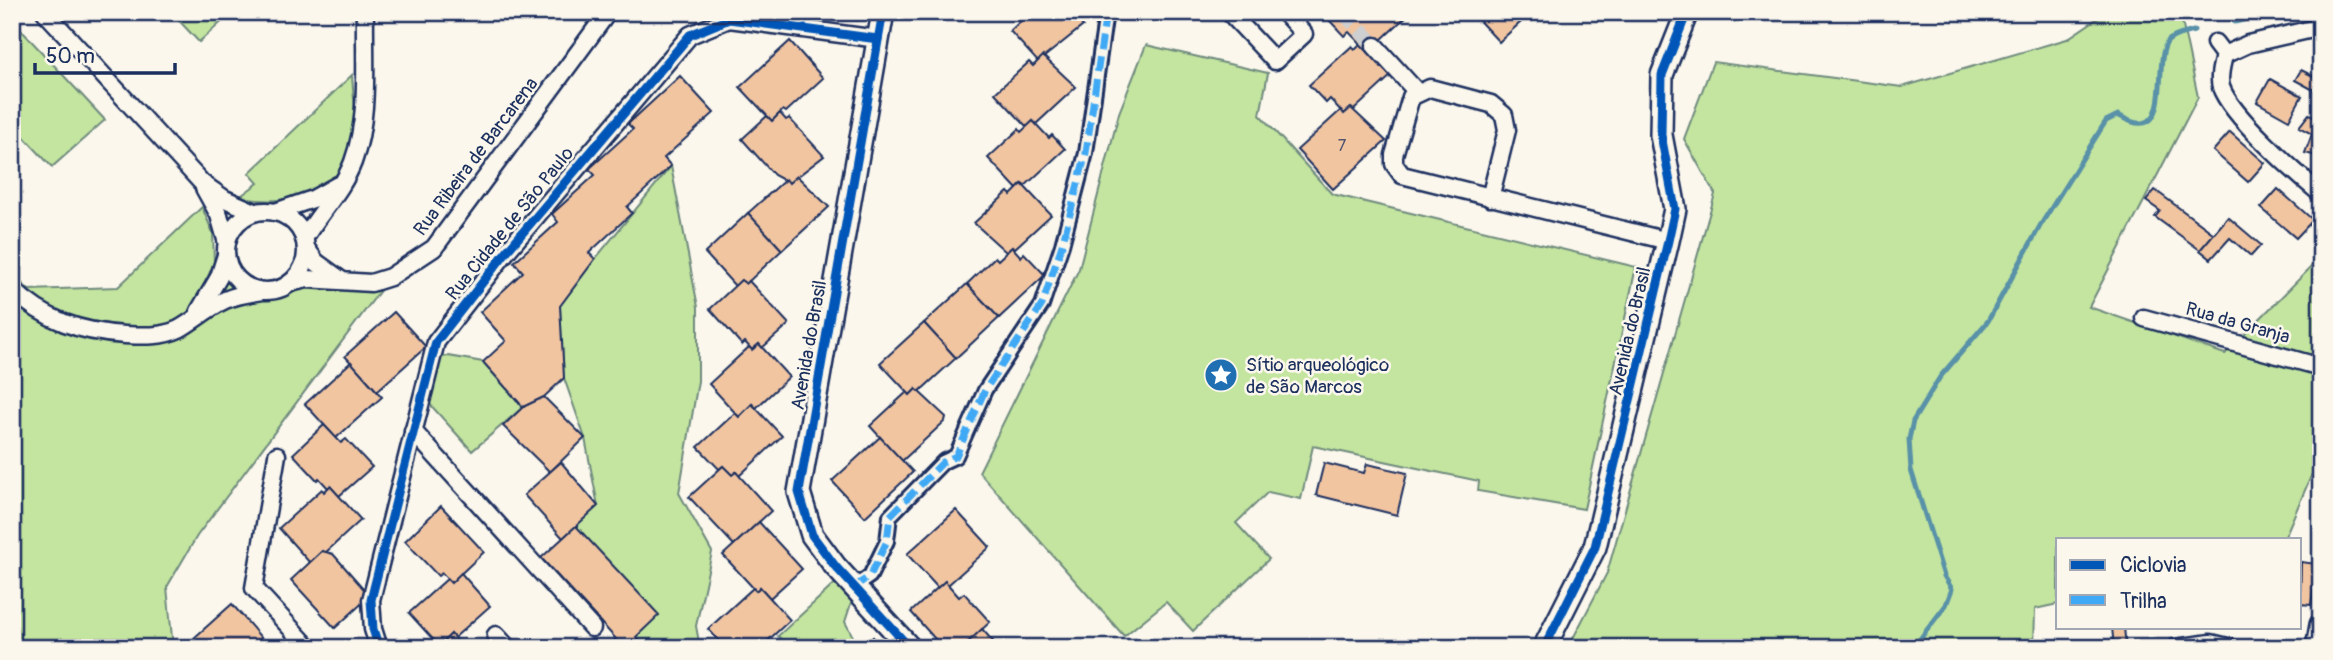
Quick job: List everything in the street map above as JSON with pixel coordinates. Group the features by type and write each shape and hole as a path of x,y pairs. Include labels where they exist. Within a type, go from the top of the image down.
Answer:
{"street":[{"path":"12,289 53,320 97,333 157,335 177,330 228,298 282,288 290,283 302,267 305,244 352,163 362,119 365,12"},
{"name":"Rua Ribeira de Barcarena","path":"290,283 306,279 371,283 390,277 434,248 608,12"},
{"name":"Avenida do Brasil","path":"883,12 799,492 812,535 854,587 910,648"},
{"path":"854,587 870,576 887,541 890,516 943,462 956,456 985,390 1042,305 1062,245 1086,153 1106,12"},
{"path":"1229,12 1276,61 1304,34 1284,12"},
{"name":"Avenida do Brasil","path":"1544,648 1595,547 1668,241 1675,209 1661,135 1662,75 1687,12"},
{"path":"47,13 202,183 225,199 255,212 275,212 313,199 343,181"},
{"name":"Rua Cidade de São Paulo","path":"379,648 373,629 372,600 431,358 444,328 680,43 702,29 729,19 878,39"},
{"path":"2321,27 2220,49 2220,75 2225,96 2279,159 2321,194"},
{"path":"1375,46 1418,92"},
{"path":"1490,198 1507,130 1504,115 1491,104 1430,88 1418,92 1407,103 1394,155 1396,170 1402,175 1490,198 1668,241"},
{"path":"202,183 219,215 226,249 238,279 262,291"},
{"path":"190,321 206,302 237,224 255,212"},
{"path":"275,212 293,222 316,262 347,282"},
{"name":"Rua da Granja","path":"2144,318 2321,367"},
{"path":"412,431 592,628"},
{"path":"277,455 254,588 310,648"},
{"path":"2317,648 2321,625"},
{"path":"496,635 508,648"},
{"path":"2175,648 2211,643 2232,648"}],"green space":[{"path":"171,12 221,12 226,18 199,42"},
{"path":"2107,12 2180,12 2198,97 2089,307 2225,354 2321,257 2321,453 2284,538 2056,538 2056,604 2035,609 2034,648 1568,648 1607,573 1715,194 1684,139 1713,62 1902,87 2067,39"},
{"path":"22,31 105,120 52,167 12,124 12,40"},
{"path":"1146,45 1268,73 1260,115 1332,194 1636,267 1584,509 1478,491 1479,481 1313,446 1301,499 1268,492 1236,523 1269,559 1193,631 1166,602 1124,636 979,472 1079,269 1119,113"},
{"path":"352,75 354,135 348,156 339,172 327,184 296,198 238,198 258,183 249,173"},
{"path":"671,166 698,307 698,381 679,493 712,552 696,626 700,648 646,648 636,637 576,526 598,506 585,438 564,378 560,306"},
{"path":"202,207 213,233 214,262 205,284 390,277 197,536 167,587 173,648 13,648 12,274 29,290 118,287"},
{"path":"448,356 483,362 523,407 472,451 427,401 438,358"},
{"path":"842,577 855,591 845,622 857,644 852,648 789,648 778,636"}],"building":[{"path":"807,12 858,12 857,20"},
{"path":"1030,12 1071,12 1083,26 1038,62 1010,31"},
{"path":"1339,12 1411,12 1368,52 1349,32 1344,36 1330,21"},
{"path":"1471,12 1532,12 1499,42"},
{"path":"790,41 823,78 786,112 783,110 772,121 740,87"},
{"path":"1360,44 1368,52 1372,49 1394,73 1354,110 1351,108 1344,114 1330,99 1326,103 1309,85 1352,46 1355,49"},
{"path":"1043,56 1076,87 1036,124 1033,121 1027,127 995,93 1029,62 1033,66"},
{"path":"2301,70 2317,78 2319,71 2321,72 2321,94 2295,80"},
{"path":"680,76 714,113 664,158 671,166 627,207 632,213 589,253 595,259 560,306 564,378 544,397 523,407 483,362 506,341 480,312 523,272 514,262 558,222 552,214 595,175 589,169 633,129 628,124"},
{"path":"2270,79 2302,96 2289,120 2257,102"},
{"path":"1351,108 1386,141 1333,189 1297,150 1341,110 1344,114"},
{"path":"2321,111 2321,157 2305,153 2312,134 2299,127 2309,114 2318,118"},
{"path":"780,113 786,120 789,118 824,156 789,183 774,175 742,139 767,116 772,121"},
{"path":"1033,121 1049,138 1052,135 1065,149 1025,186 1022,184 1017,189 988,158 1019,129 1021,132"},
{"path":"2230,132 2265,163 2248,182 2213,151"},
{"path":"797,176 829,207 782,250 748,213 786,179 789,183"},
{"path":"1022,184 1051,215 1014,249 1012,247 1006,252 974,223 1008,192 1011,195"},
{"path":"2278,189 2313,220 2296,238 2261,208"},
{"path":"2155,190 2214,234 2200,250 2155,217 2160,211 2146,201"},
{"path":"748,213 782,250 746,284 741,280 735,286 705,253"},
{"path":"2228,217 2261,245 2251,256 2230,238 2211,259 2200,250"},
{"path":"1012,247 1021,257 1024,253 1045,275 999,318 967,284 995,257 998,260"},
{"path":"741,280 746,284 749,281 789,324 762,348 759,344 752,350 745,342 742,345 710,309"},
{"path":"967,284 999,318 956,358 924,323"},
{"path":"394,312 426,347 377,391 345,356"},
{"path":"924,323 956,358 919,392 916,389 910,395 880,363"},
{"path":"759,344 789,377 756,408 752,404 739,417 709,384 749,347 752,350"},
{"path":"351,362 382,397 336,438 305,404"},
{"path":"916,389 946,417 945,421 902,461 870,426 907,392 910,395"},
{"path":"544,397 585,438 550,472 503,426 523,407"},
{"path":"752,404 782,436 739,476 736,472 732,475 723,466 719,469 698,447 735,413 739,417"},
{"path":"324,425 341,443 346,439 372,467 339,496 319,478 317,480 293,454"},
{"path":"880,437 913,472 865,517 832,481"},
{"path":"561,462 598,506 563,538 524,495"},
{"path":"1324,463 1364,473 1367,464 1407,473 1397,515 1316,495"},
{"path":"723,466 732,475 736,472 771,511 734,545 689,497"},
{"path":"330,486 361,520 324,554 322,551 310,563 279,528 322,489 324,492"},
{"path":"441,506 484,552 451,583 442,573 438,576 405,541"},
{"path":"956,510 990,547 948,585 945,581 938,588 907,554"},
{"path":"759,522 802,569 770,598 760,587 756,591 723,555"},
{"path":"576,526 659,615 636,637 646,648 606,648 616,639 541,558"},
{"path":"322,551 333,554 370,596 335,628 291,580"},
{"path":"2302,562 2317,564 2311,605 2302,604"},
{"path":"461,573 490,606 454,638 451,634 439,646 409,613 447,579 451,583"},
{"path":"945,581 959,597 964,593 990,622 962,648 943,648 911,612"},
{"path":"760,587 790,620 760,648 726,648 708,629 753,588 756,591"},
{"path":"232,604 270,648 204,648 194,638"},
{"path":"2112,628 2124,628 2126,648 2114,648"},
{"path":"982,629 999,648 962,648"},
{"path":"451,634 463,648 437,648"},
{"path":"873,637 882,648 861,648"}],"waterway":[{"path":"2235,22 2274,12"},
{"path":"1913,648 1946,605 1952,589 1944,576 1911,470 1909,439 1913,421 1940,377 1988,321 2040,226 2106,121 2118,115 2136,123 2148,121 2155,113 2159,99 2163,51 2168,41 2194,31"}],"tunnel":[{"path":"1344,12 1375,46"}],"marked path":[{"path":"854,587 870,576 887,541 890,516 943,462 956,456 985,390 1042,305 1062,245 1086,153 1106,12"}],"cycle path":[{"path":"883,12 799,492 812,535 835,566 910,648"},
{"path":"1544,648 1595,547 1668,241 1675,209 1661,135 1662,75 1687,12"},
{"path":"379,648 373,629 371,600 436,342 507,251 690,35 729,19 878,39"}],"place":[{"name":"Sítio arqueológico de São Marcos","path":"1221,375"}]}
